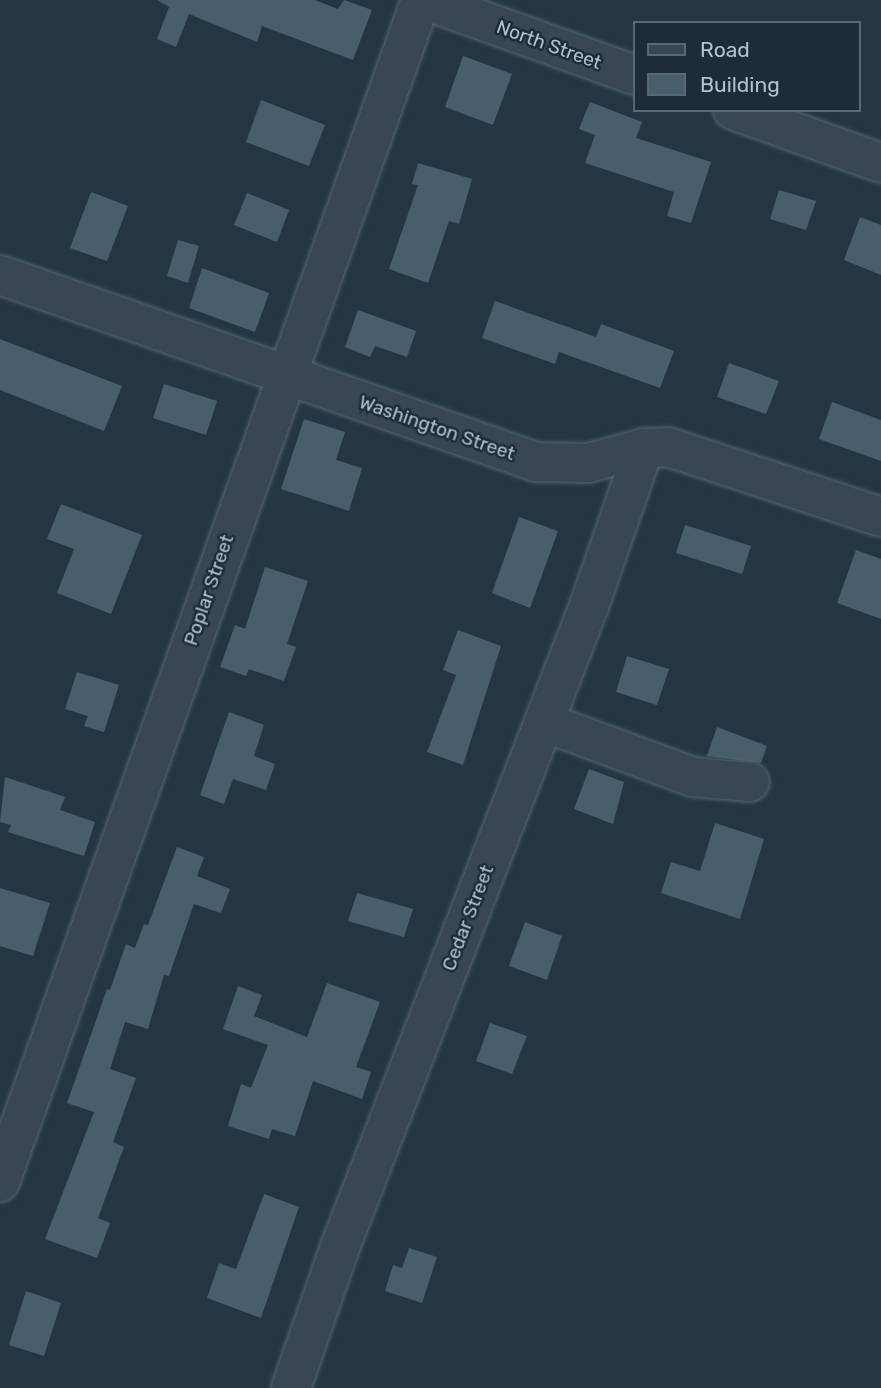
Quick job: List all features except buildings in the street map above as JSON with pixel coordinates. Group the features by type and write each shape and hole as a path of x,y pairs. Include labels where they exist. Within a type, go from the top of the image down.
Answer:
{"street":[{"name":"North Street","path":"423,0 632,74"},
{"name":"Poplar Street","path":"0,1182 423,0"},
{"path":"739,112 881,163"},
{"name":"Washington Street","path":"0,275 286,377 536,461 588,463 644,448 668,447 695,453 881,517"},
{"name":"Cedar Street","path":"291,1388 340,1247 544,722 644,448"},
{"path":"544,722 693,777 750,782"}]}
